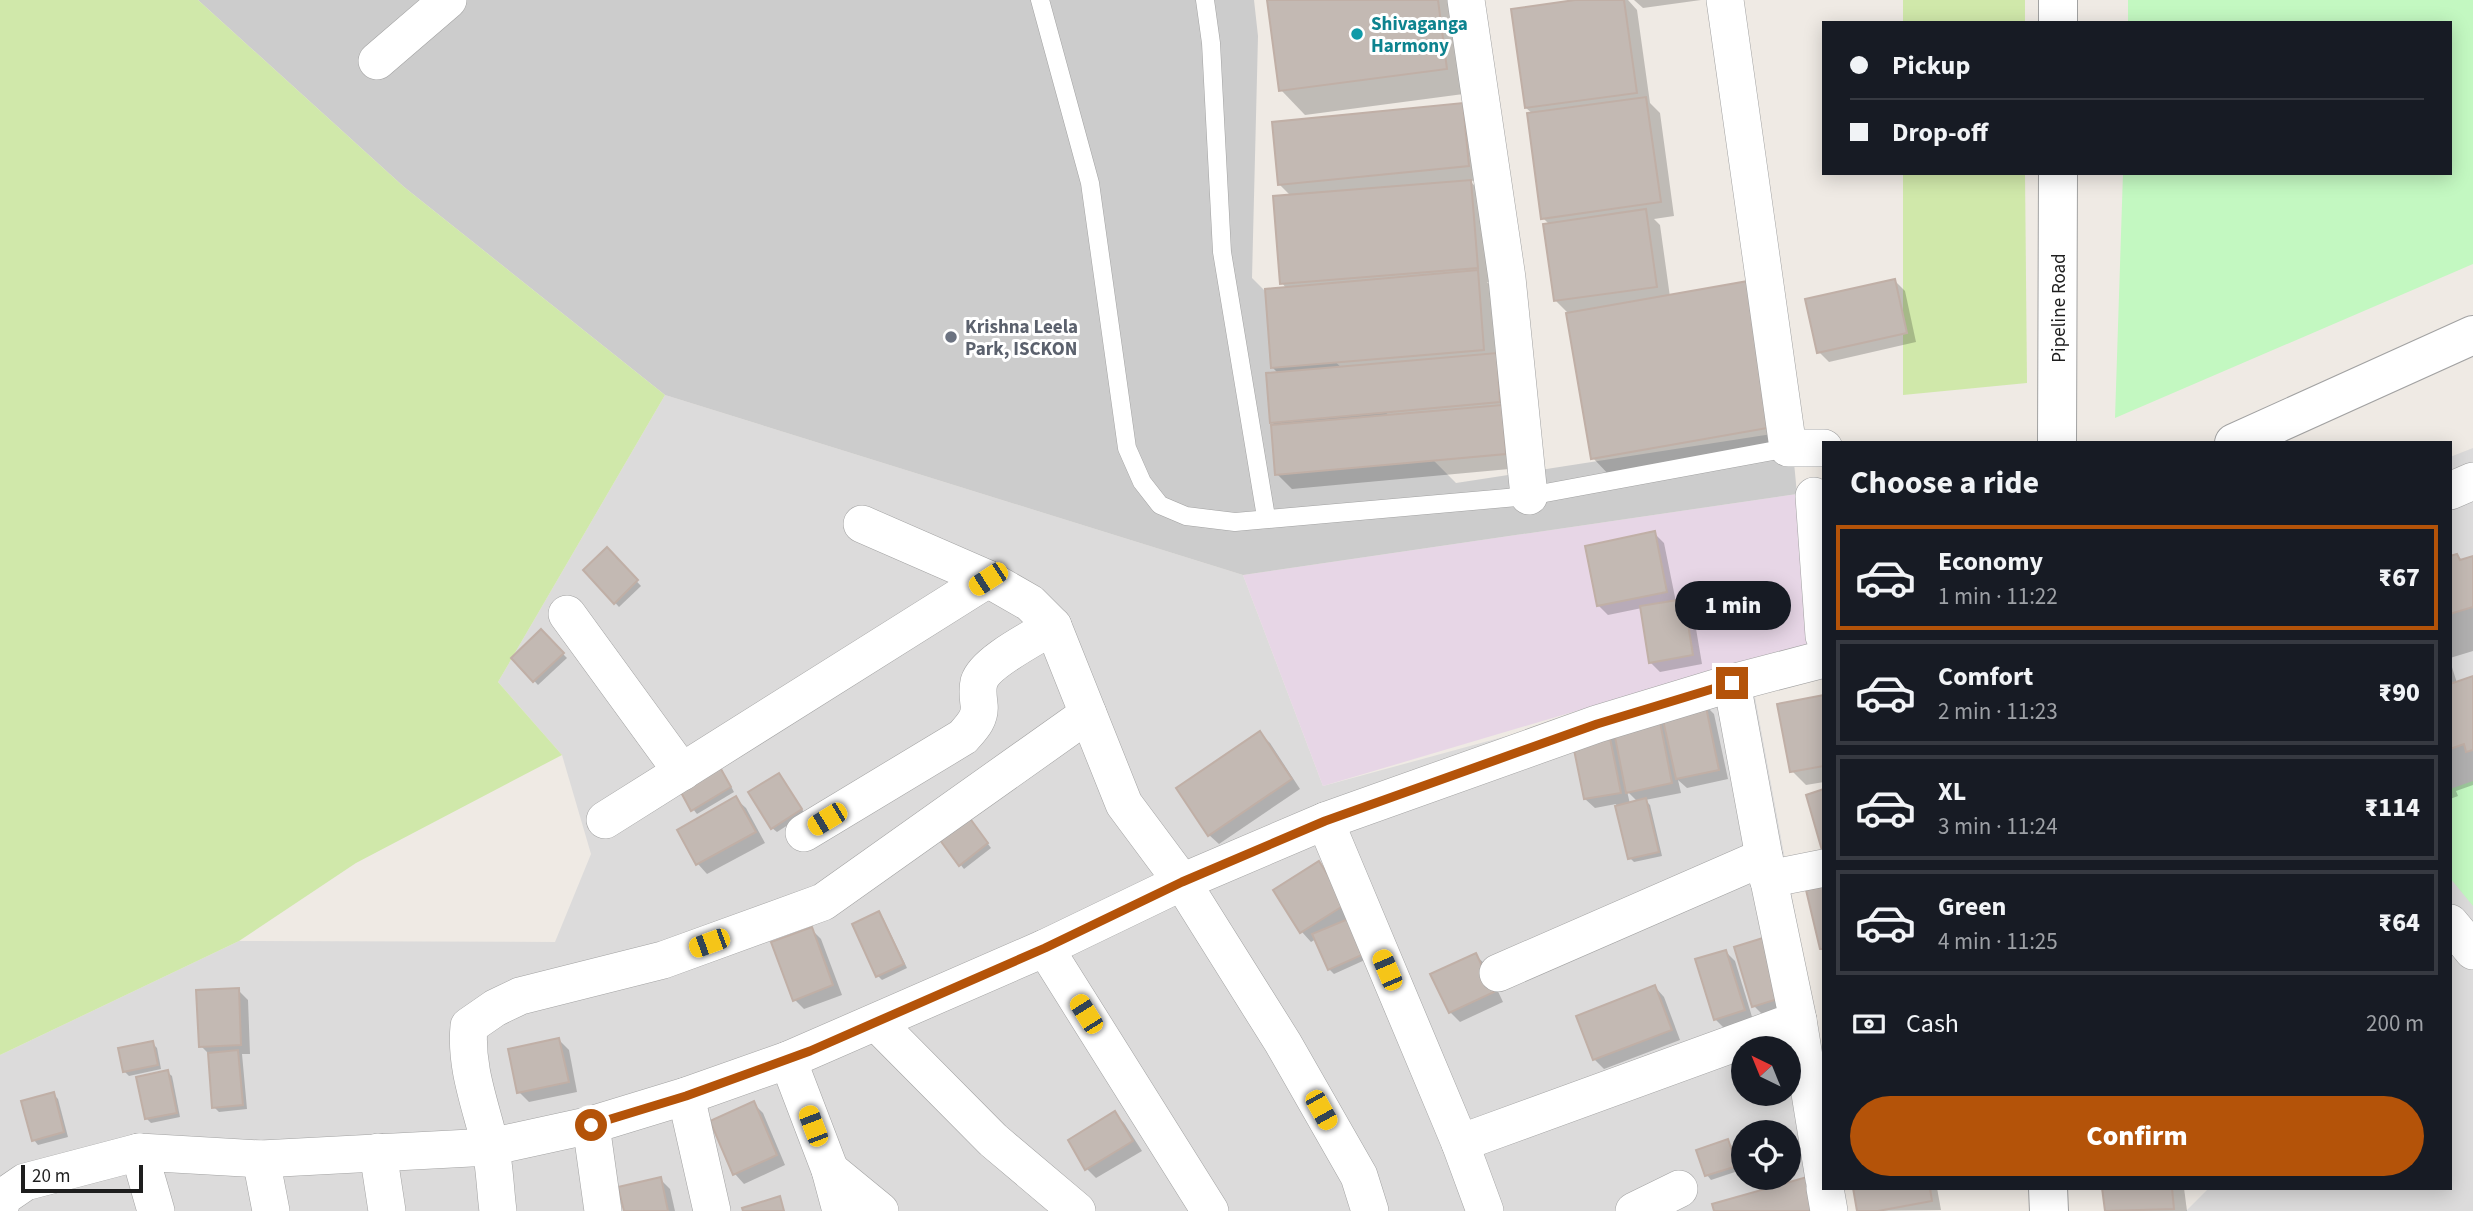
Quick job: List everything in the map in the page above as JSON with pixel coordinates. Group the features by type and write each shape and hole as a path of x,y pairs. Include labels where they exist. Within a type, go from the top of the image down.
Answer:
{"street":[{"path":"377,61 448,0"},
{"path":"1466,0 1507,278 1529,496"},
{"path":"1725,0 1806,448"},
{"path":"2058,21 2059,0"},
{"name":"Pipeline Road","path":"2057,441 2058,175"},
{"path":"2238,441 2473,335"},
{"path":"2452,490 2473,481"},
{"path":"1814,496 1822,608"},
{"path":"862,524 988,579 1030,603 1053,626 1124,804 1182,882 1290,1055 1359,1176 1370,1211"},
{"path":"605,820 988,579"},
{"path":"567,614 682,772"},
{"path":"804,833 963,737 977,721 980,708 977,693 980,680 989,667 1053,626"},
{"path":"0,1207 4,1198 25,1182 139,1152 261,1159 490,1147 591,1125 686,1096 788,1060 1045,948 1182,882 1325,821 1597,724 1732,683 1822,660"},
{"path":"1732,683 1766,868 1798,1020 1822,1167"},
{"path":"498,1211 490,1147 475,1095 467,1042 469,1027 495,1008 520,996 663,960 823,902 1088,714"},
{"path":"1325,821 1460,1143 1485,1211"},
{"path":"1499,973 1766,868 1822,868"},
{"path":"2452,925 2473,951"},
{"path":"1045,948 1210,1211"},
{"path":"1460,1143 1798,1020"},
{"path":"877,1023 993,1140 1077,1211"},
{"path":"788,1060 830,1170 841,1211"},
{"path":"686,1096 712,1211"},
{"path":"591,1125 603,1211"},
{"path":"139,1152 156,1211"},
{"path":"378,1153 387,1211"},
{"path":"261,1159 271,1211"},
{"path":"830,1170 880,1211"},
{"path":"1634,1211 1679,1189"},
{"path":"1825,1190 1829,1211"},
{"path":"2048,1190 2049,1211"}],"lane":[{"path":"1041,0 1090,183 1127,449 1142,482 1160,505 1186,516 1235,522 1266,517 1529,496 1806,448"},
{"path":"1205,0 1222,251 1266,517"}],"shaded area":[{"name":"Krishna Leela Park, ISCKON","path":"198,0 1254,0 1258,36 1252,278 1456,483 1791,431 1797,494 1243,575 665,395 404,187"},
{"path":"665,395 1243,575 1323,786 1750,670 1811,1000 1822,1097 1822,1190 1833,1190 1835,1211 0,1211 0,1055 239,941 555,942 591,854 562,755 498,682"},
{"path":"2473,448 2473,1211 2186,1211 2207,1190 2452,1190 2452,456"},
{"path":"1797,494 1822,653 1593,706 1323,786 1243,575"}],"green space":[{"path":"0,0 198,0 404,187 665,395 498,682 562,755 356,863 239,941 0,1055"},
{"path":"1903,0 2025,0 2025,21 1903,21"},
{"path":"2128,0 2473,0 2473,264 2115,418 2123,175 2452,175 2452,21 2128,21"},
{"path":"1903,175 2025,175 2027,383 1903,395"},
{"path":"2473,781 2473,906 2452,880 2452,788"}],"building":[{"name":"Shivaganga Harmony","path":"1267,0 1438,0 1447,69 1279,91"},
{"path":"1575,0 1624,0 1637,93 1525,108 1511,9"},
{"path":"1646,97 1661,202 1541,219 1527,113"},
{"path":"1463,103 1469,166 1278,185 1272,122"},
{"path":"1471,180 1478,268 1280,284 1273,196"},
{"path":"1646,209 1657,287 1554,301 1543,224"},
{"path":"1478,270 1484,350 1271,368 1265,289"},
{"path":"1895,279 1907,333 1817,353 1805,299"},
{"path":"1748,281 1773,427 1591,459 1566,313"},
{"path":"1497,353 1500,402 1270,423 1266,373"},
{"path":"1502,405 1506,454 1275,475 1271,425"},
{"path":"1655,531 1667,592 1597,606 1585,546"},
{"path":"607,547 638,580 614,604 583,570"},
{"path":"2457,554 2460,560 2473,556 2473,607 2452,613 2452,555"},
{"path":"1684,599 1693,655 1649,663 1640,606"},
{"path":"541,629 564,653 533,682 511,658"},
{"path":"2473,676 2473,750 2466,752 2464,744 2452,748 2452,683"},
{"path":"1822,695 1822,766 1790,772 1777,704"},
{"path":"1705,702 1719,770 1676,779 1661,711"},
{"path":"1659,717 1672,783 1626,793 1613,727"},
{"path":"1608,728 1621,793 1584,799 1571,735"},
{"path":"1260,731 1292,779 1208,836 1176,788"},
{"path":"717,762 731,787 691,811 677,785"},
{"path":"779,773 802,809 771,829 748,792"},
{"path":"1822,790 1822,851 1806,795"},
{"path":"736,796 756,832 696,865 677,830"},
{"path":"1646,798 1659,852 1628,859 1615,806"},
{"path":"966,813 988,843 959,866 937,836"},
{"path":"1319,861 1346,904 1300,933 1273,890"},
{"path":"1822,886 1822,949 1820,949 1806,890"},
{"path":"879,911 904,964 876,977 852,924"},
{"path":"1348,919 1364,954 1328,970 1312,934"},
{"path":"812,927 833,985 793,1001 771,942"},
{"path":"1766,937 1784,997 1752,1007 1734,947"},
{"path":"1726,950 1745,1010 1714,1020 1695,959"},
{"path":"1476,953 1494,992 1449,1013 1430,974"},
{"path":"1655,985 1672,1030 1593,1060 1576,1016"},
{"path":"239,988 241,1045 199,1047 196,990"},
{"path":"559,1038 569,1082 517,1093 508,1049"},
{"path":"153,1041 158,1065 123,1072 118,1048"},
{"path":"238,1050 243,1105 212,1108 208,1053"},
{"path":"168,1070 177,1113 145,1119 136,1077"},
{"path":"54,1092 64,1132 32,1141 21,1101"},
{"path":"754,1101 777,1155 733,1175 710,1121"},
{"path":"1115,1111 1133,1141 1085,1170 1068,1140"},
{"path":"1728,1139 1731,1168 1705,1176 1696,1150"},
{"path":"661,1177 668,1211 624,1211 618,1187"},
{"path":"1807,1177 1816,1211 1714,1211 1712,1204 1761,1190 1801,1190 1801,1179"},
{"path":"1853,1190 1930,1190 1932,1201 1878,1211 1857,1211"},
{"path":"2102,1190 2172,1190 2174,1209 2105,1211"},
{"path":"780,1196 784,1211 743,1211 742,1208"}],"place":[{"name":"Shivaganga Harmony","path":"1357,34"},
{"name":"Krishna Leela Park, ISCKON","path":"951,337"}],"route":[{"path":"591,1125 686,1096 810,1051 1045,948 1182,882 1325,821 1597,724 1732,683"}]}
